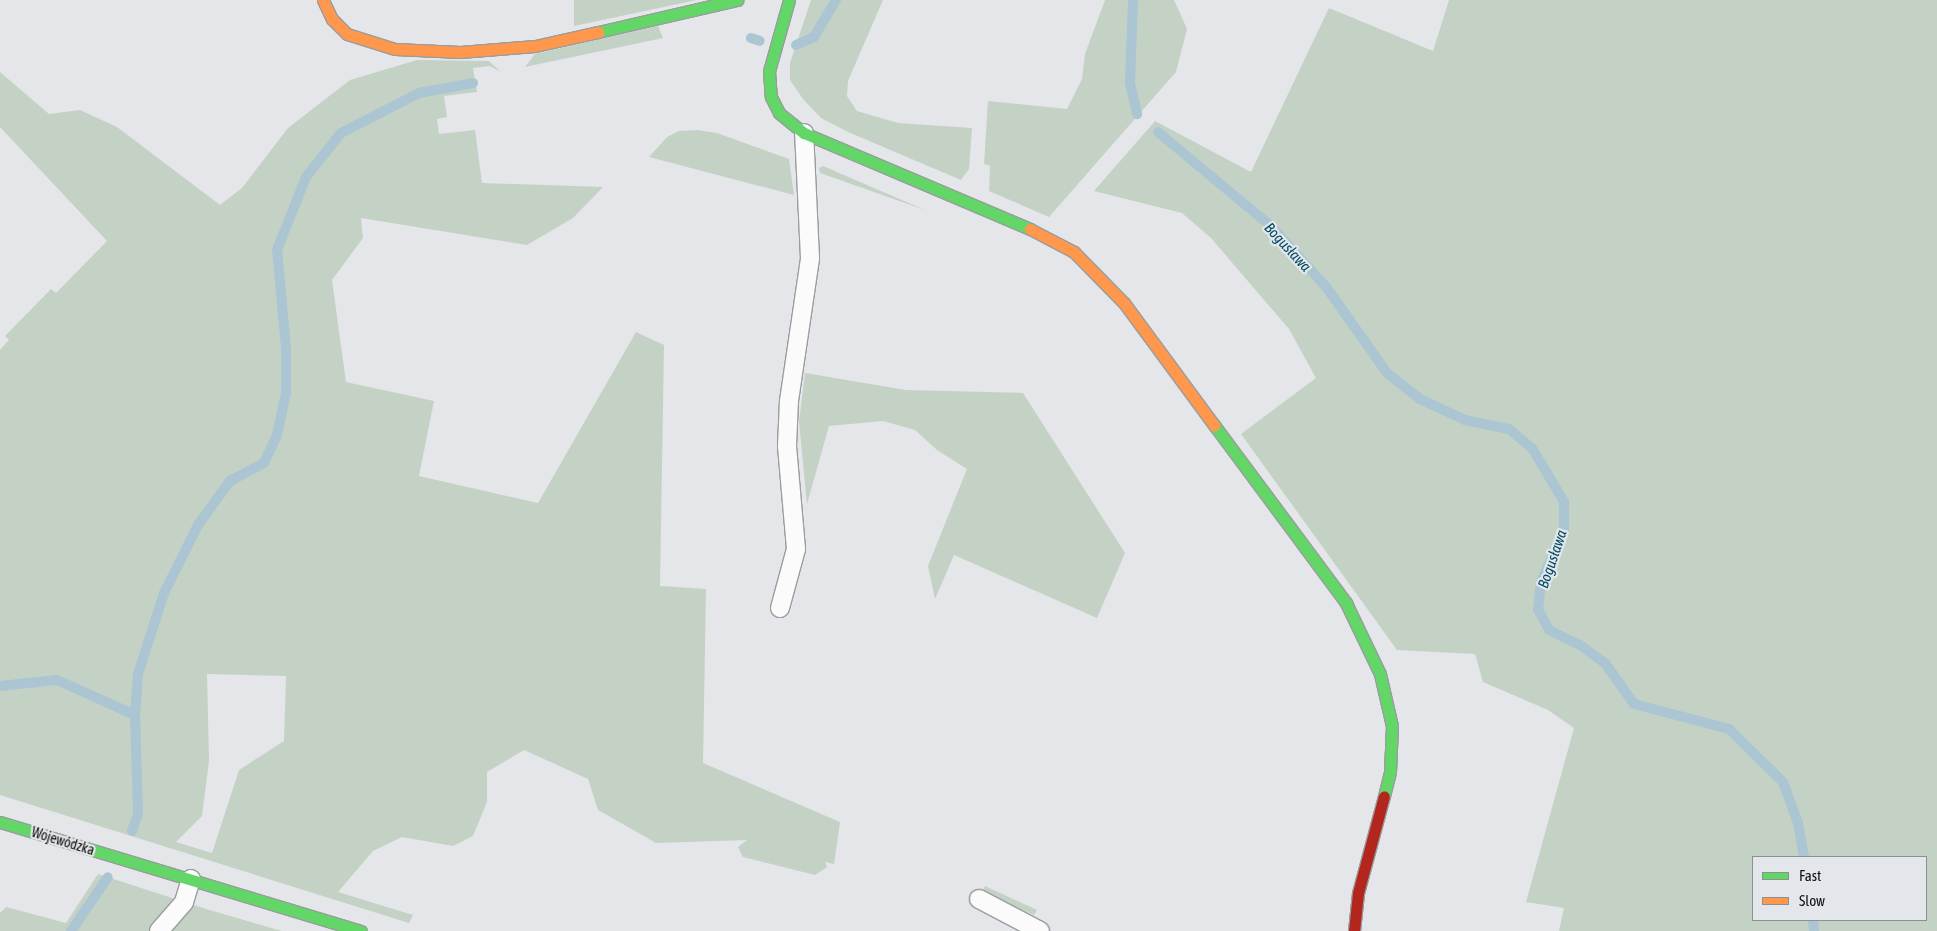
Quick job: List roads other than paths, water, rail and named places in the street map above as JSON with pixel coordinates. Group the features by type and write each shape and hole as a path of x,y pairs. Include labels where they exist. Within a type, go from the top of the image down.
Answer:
{"street":[{"path":"323,0 332,19 347,34 368,43 395,48 460,52 535,46 738,0"},
{"path":"789,0 768,83 779,114 804,133 1010,218 1074,252 1124,303 1346,603 1380,674 1392,726 1390,772 1358,893 1354,931"},
{"name":"Wojewódzka","path":"0,822 361,931"}],"lane":[{"path":"780,608 796,549 787,446 789,401 810,258 804,133"},
{"path":"160,931 184,902 191,879"},
{"path":"979,899 1040,931"}],"waterway":[{"path":"796,45 814,37 836,0"},
{"name":"Bogusława","path":"1133,0 1130,83 1137,114"},
{"path":"751,38 760,41"},
{"path":"132,831 138,814 135,715 138,674 164,593 198,525 230,481 264,463 277,435 286,393 286,348 277,250 306,177 341,133 419,93 473,83"},
{"name":"Bogusława","path":"1158,132 1272,227 1327,288 1387,373 1420,399 1465,420 1509,429 1532,448 1564,502 1564,530 1541,582 1538,609 1549,630 1580,645 1605,663 1634,704 1729,729 1783,782 1798,823 1804,856"},
{"path":"0,686 57,680 135,715"},
{"path":"71,931 108,877"},
{"name":"Bogusława","path":"1813,921 1814,931"}]}
